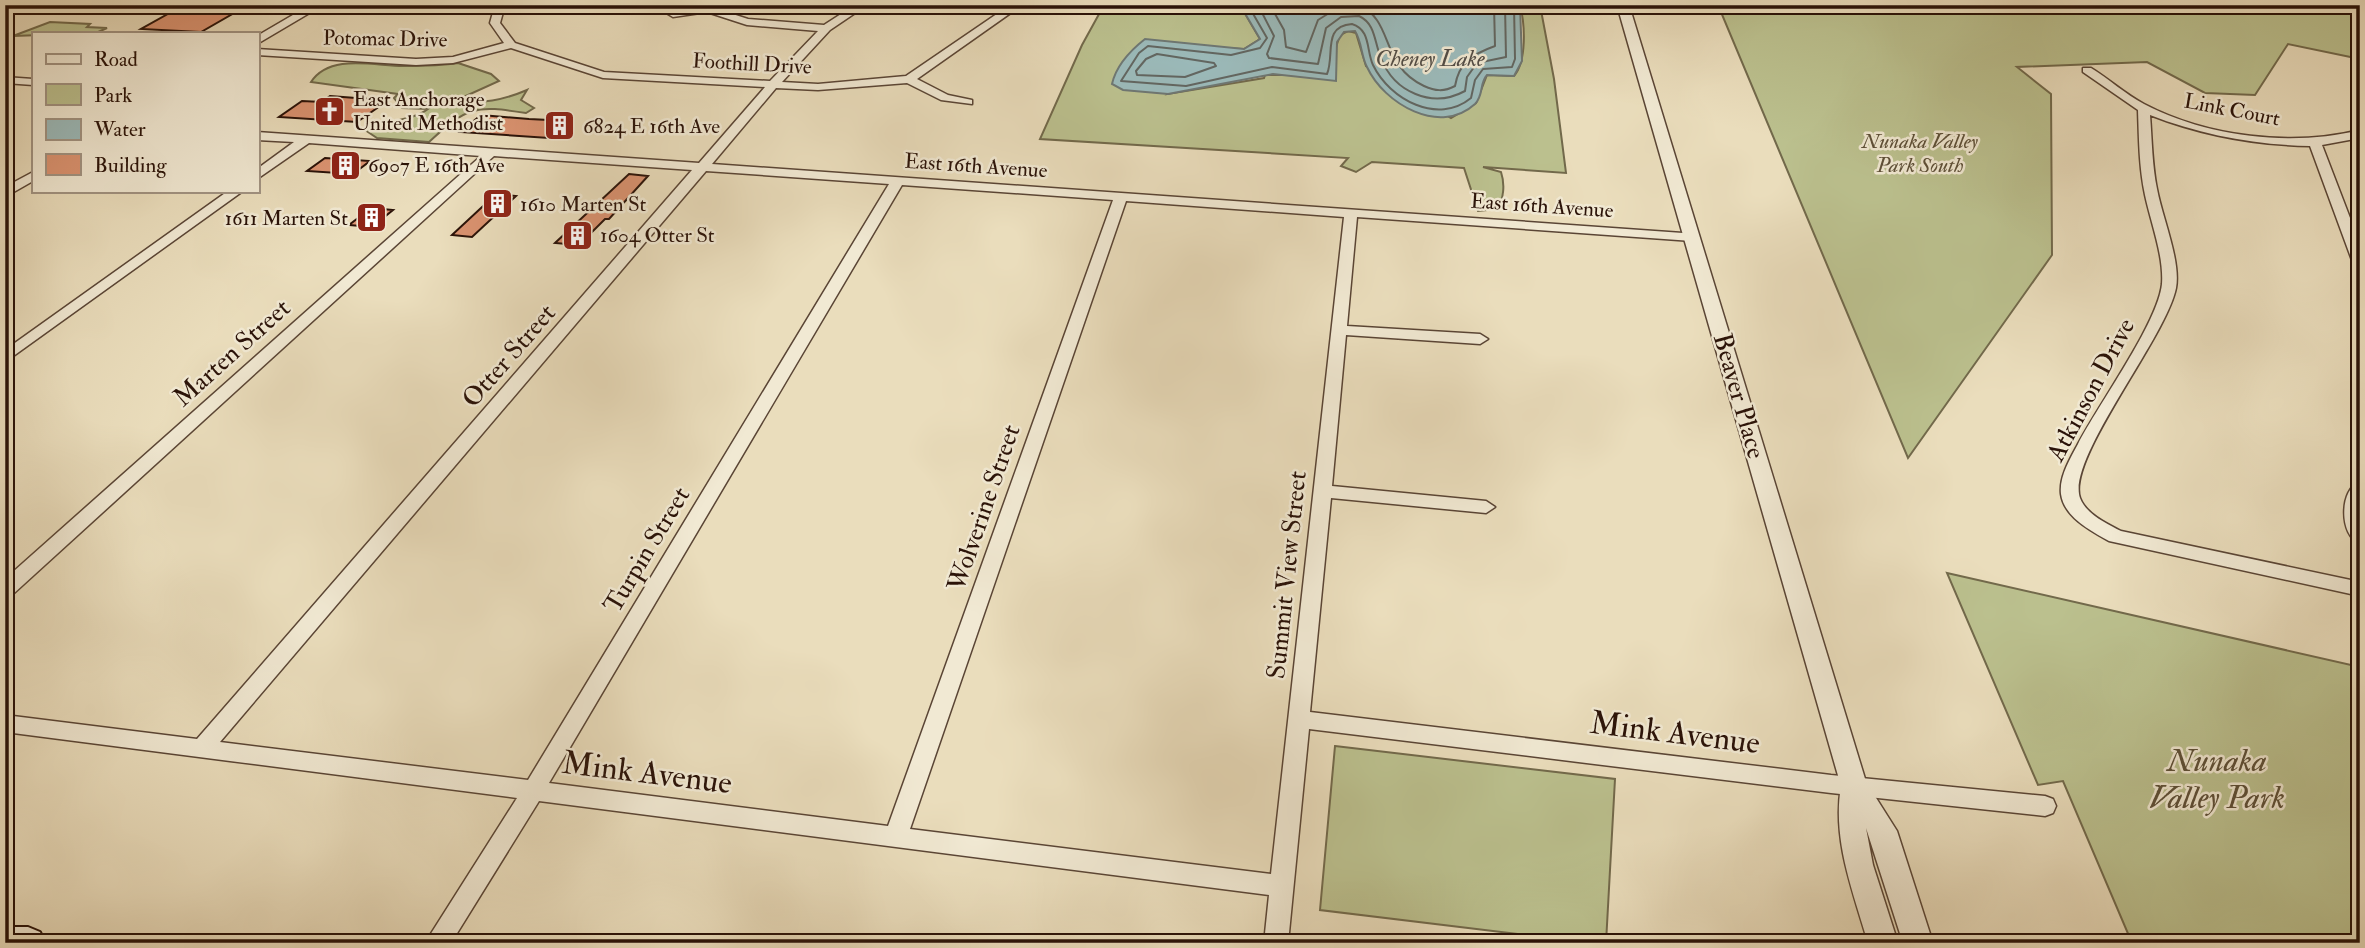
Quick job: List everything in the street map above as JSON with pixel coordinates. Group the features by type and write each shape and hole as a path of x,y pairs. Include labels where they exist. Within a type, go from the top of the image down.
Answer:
{"main road":[{"path":"12,943 28,943"}],"street":[{"path":"259,40 318,5"},
{"path":"500,5 495,23 511,45"},
{"name":"Otter Street","path":"202,748 773,85 826,29 862,5"},
{"name":"Foothill Drive","path":"511,45 603,75 818,87 909,79 1017,5"},
{"name":"Beaver Place","path":"1623,5 1854,786 1883,831 1918,943"},
{"path":"673,15 709,7 747,22 826,29"},
{"name":"Potomac Drive","path":"259,52 416,62 453,60 511,45"},
{"path":"2087,70 2144,108"},
{"path":"909,79 945,98 968,102"},
{"path":"5,80 32,82"},
{"name":"Link Court","path":"2144,108 2232,134 2315,142 2360,134"},
{"name":"Atkinson Drive","path":"2144,108 2149,182 2169,285 2147,342 2112,395 2071,477 2068,492 2074,506 2093,524 2116,536 2360,589"},
{"name":"East 16th Avenue","path":"259,136 1692,237"},
{"path":"259,175 307,139"},
{"path":"2315,142 2360,263"},
{"name":"Marten Street","path":"5,590 492,152"},
{"path":"5,177 30,177"},
{"path":"5,192 30,177"},
{"name":"Turpin Street","path":"437,943 533,791 898,181"},
{"path":"5,357 235,192"},
{"name":"Wolverine Street","path":"896,836 1121,197"},
{"name":"Summit View Street","path":"1276,943 1352,213"},
{"path":"1339,330 1480,339"},
{"path":"2360,488 2353,512 2360,537"},
{"path":"1323,491 1486,507"},
{"name":"Mink Avenue","path":"1298,719 1854,786 2045,806"},
{"name":"Mink Avenue","path":"5,723 1282,886"},
{"name":"Beaver Place","path":"1854,786 1849,806 1852,831 1883,943"}],"green space":[{"path":"1104,5 1240,5 1260,39 1244,49 1224,48 1168,94 1264,78 1265,75 1287,75 1336,47 1340,35 1348,31 1356,33 1366,66 1451,118 1476,103 1487,75 1514,76 1523,52 1524,32 1520,5 1540,5 1554,79 1566,173 1483,167 1501,172 1503,191 1497,209 1478,211 1464,168 1372,162 1356,172 1341,166 1348,158 1040,139 1082,45"},
{"name":"Nunaka Valley Park South","path":"1718,5 2360,5 2360,59 2288,44 2255,95 2205,93 2147,62 2017,67 2051,94 2052,255 1908,458"},
{"path":"50,22 90,24 87,27 107,28 98,32 32,32 32,35 13,36"},
{"path":"458,63 491,74 499,81 457,100 493,100 527,90 521,100 534,108 526,113 495,109 473,111 453,121 429,142 377,138 365,130 414,116 428,109 402,108 394,98 398,94 311,82 329,67 341,64 417,66"},
{"name":"Nunaka Valley Park","path":"1947,573 2360,667 2360,943 2132,943 2063,781 2038,785"},
{"path":"1335,746 1615,779 1606,943 1561,943 1534,936 1320,910"}],"water":[{"name":"Cheney Lake","path":"1240,5 1520,5 1522,61 1514,76 1487,75 1475,104 1461,113 1446,117 1414,111 1386,93 1367,67 1355,31 1344,32 1337,42 1336,81 1273,74 1168,94 1123,90 1112,84 1125,59 1145,39 1244,49 1260,39"}],"building":[{"path":"184,5 248,5 201,32 141,29"},
{"name":"East Anchorage United Methodist","path":"330,96 369,99 360,104 380,106 357,122 279,117 302,101 322,102"},
{"path":"481,115 567,121 549,138 460,132"},
{"name":"6907 E 16th Ave","path":"325,158 370,161 353,174 307,171"},
{"path":"629,174 648,176 609,219 605,219 579,245 555,243"},
{"path":"496,194 516,196 472,237 452,235"},
{"name":"1611 Marten St","path":"371,208 393,210 372,227 349,225"}],"place":[{"name":"East Anchorage United Methodist","path":"330,111"},
{"name":"6824 E 16th Ave","path":"560,126"},
{"name":"6907 E 16th Ave","path":"345,165"},
{"name":"1610 Marten St","path":"497,204"},
{"name":"1611 Marten St","path":"371,218"},
{"name":"1604 Otter St","path":"577,235"}]}
